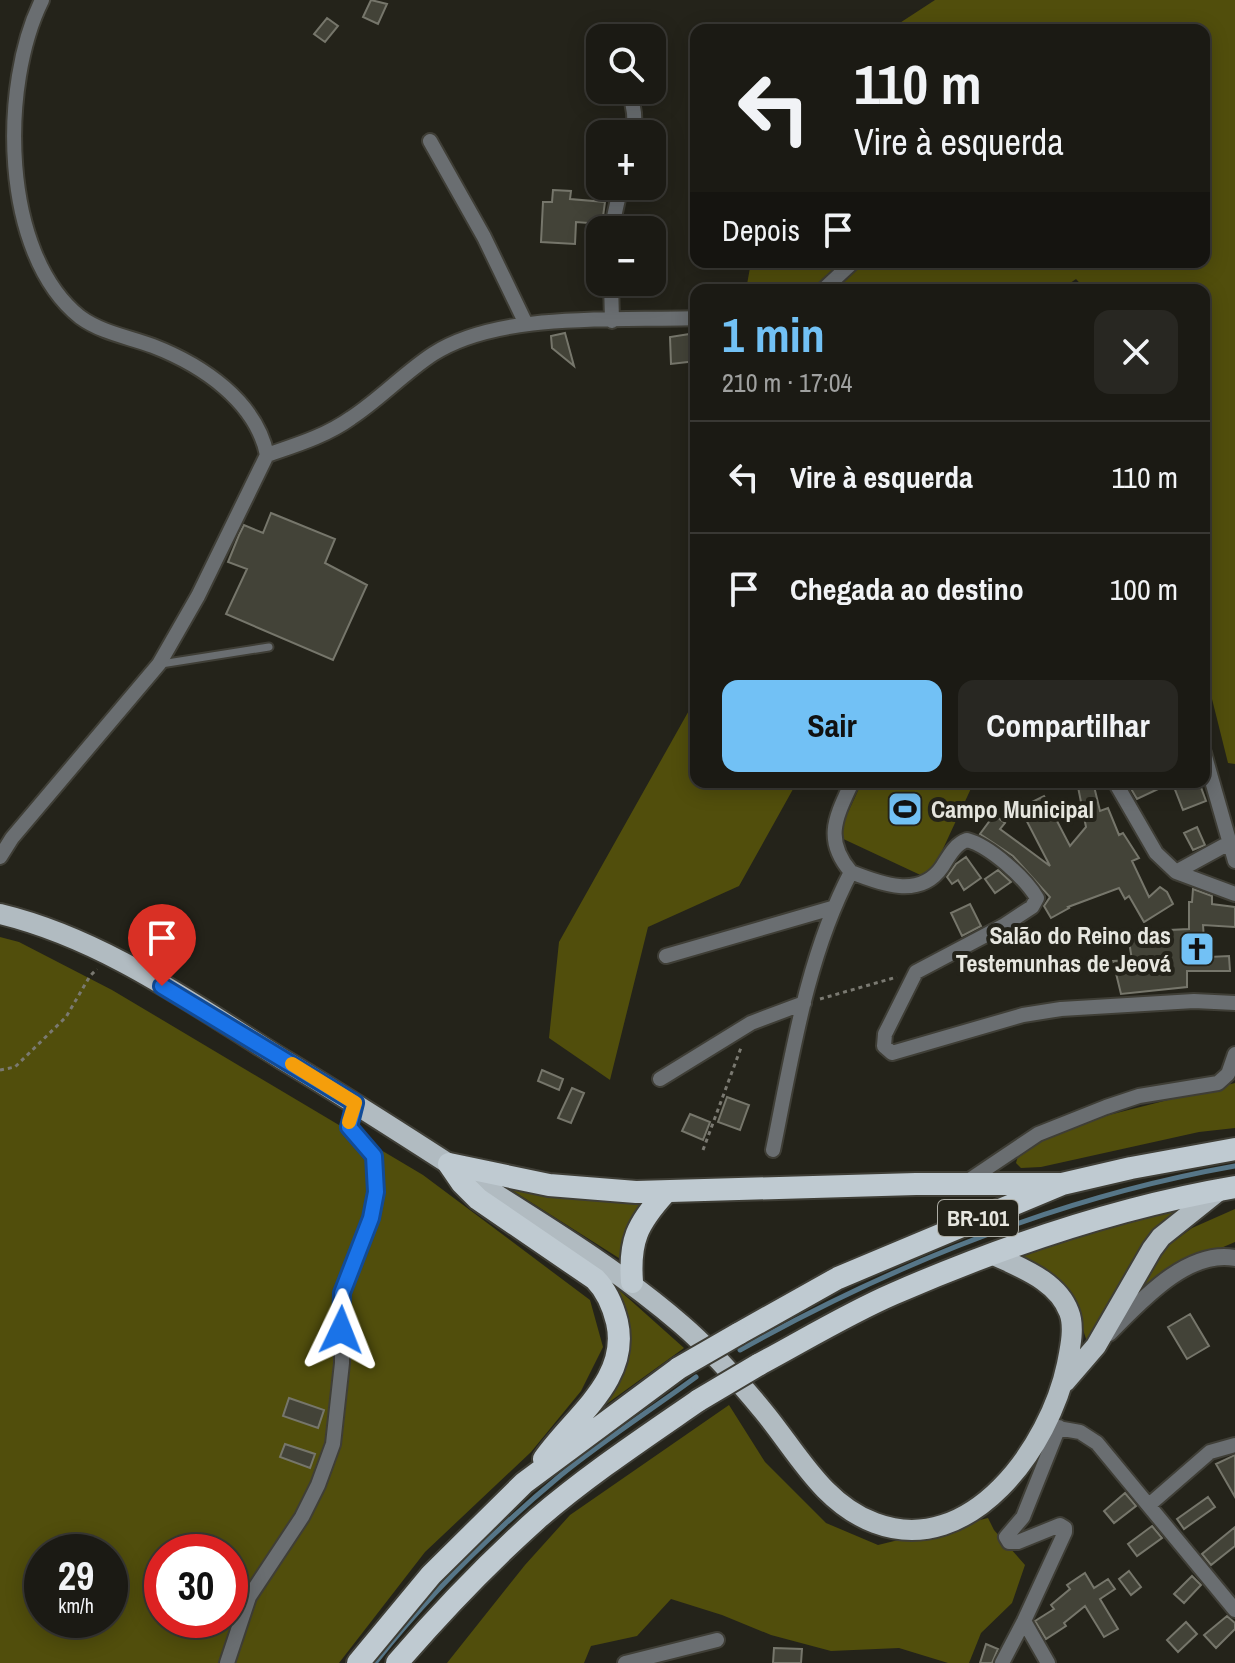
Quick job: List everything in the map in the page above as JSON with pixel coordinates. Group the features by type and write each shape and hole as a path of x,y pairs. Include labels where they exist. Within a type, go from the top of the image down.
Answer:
{"highway":[{"name":"BR-101","path":"358,1663 431,1575 531,1478 679,1368 838,1278 1062,1184 1235,1149"},
{"path":"449,1164 549,1185 665,1193 916,1184 1062,1184"},
{"path":"449,1164 478,1199 595,1279 607,1294 614,1311 620,1338 615,1366 598,1395 556,1442 531,1478"},
{"name":"BR-101","path":"397,1663 475,1577 538,1519 621,1453 699,1400 758,1365 891,1295 1020,1242 1129,1209 1228,1188"},
{"path":"632,1282 630,1252 643,1220 665,1193"}],"main road":[{"path":"0,914 34,922 112,955 355,1103 632,1282 684,1327 753,1400 833,1499 872,1522 907,1531 931,1529 965,1517 997,1493 1051,1427 1069,1352 1069,1311 1055,1290 1041,1279 992,1254"},
{"path":"1062,1385 1096,1346 1161,1237 1228,1188"}],"street":[{"path":"0,857 12,838 159,664 198,596 267,455 264,437 244,406 192,366 154,347 98,328 81,318 54,292 30,254 10,191 4,122 17,49 42,0"},
{"path":"430,141 484,237 526,324"},
{"path":"829,284 847,268"},
{"path":"611,296 612,321"},
{"path":"267,455 305,442 351,419 433,354 487,331 526,324 690,318"},
{"path":"1210,775 1235,861"},
{"path":"849,788 837,815 833,837 835,847 851,872 878,883 925,884 938,873 959,844 967,840 978,844 1028,885 1037,898 1032,907 916,972 885,1034 884,1046 889,1052 903,1052 1023,1015 1048,1011 1194,1001 1235,1003"},
{"path":"1118,788 1148,842 1176,872 1235,894"},
{"path":"1176,872 1229,843"},
{"path":"773,1150 804,1003 832,908 851,872"},
{"path":"666,956 832,908"},
{"path":"660,1079 751,1023 804,1003"},
{"path":"962,1185 1038,1134 1065,1123 1139,1096 1218,1083 1228,1074 1235,1054"},
{"path":"227,1663 249,1597 302,1517 333,1444 342,1363 342,1293 371,1218 376,1192 374,1156 349,1127 355,1103"},
{"path":"1096,1346 1145,1298 1189,1266 1205,1258 1230,1254"},
{"path":"1002,1663 1065,1532 1062,1525 1018,1542 1009,1542 1006,1537 1027,1511 1051,1427 1080,1432 1097,1443 1235,1610"},
{"path":"1149,1505 1210,1452 1235,1445"},
{"path":"1024,1621 1048,1663"},
{"path":"625,1663 717,1640"}],"lane":[{"path":"159,664 269,647"}],"path":[{"path":"0,1070 15,1067 66,1017 90,976 112,955"},
{"path":"804,1003 916,972"},
{"path":"703,1150 751,1023"}],"shaded area":[{"path":"935,0 1235,0 1235,764 1228,763 1210,691 1210,284 1081,284 1076,279 1069,284 747,284 750,268 1210,268 1210,24 898,24"},
{"path":"690,709 690,788 794,788 739,886 648,927 610,1080 549,1038 559,942"},
{"name":"Campo Municipal","path":"859,788 971,788 929,879 837,836"},
{"path":"0,937 19,942 112,990 423,1175 590,1300 603,1347 581,1391 531,1452 425,1552 339,1663 0,1663"},
{"path":"1235,1083 1235,1128 1199,1132 1041,1167 1021,1168 1016,1163 1018,1156 1041,1140 1085,1121"},
{"path":"502,1184 573,1199 644,1204 622,1260"},
{"path":"1178,1209 1141,1247 1088,1345 1073,1299 1009,1256 1109,1225"},
{"path":"1235,1209 1235,1242 1181,1265 1096,1346 1158,1253 1192,1228"},
{"path":"600,1273 684,1348 583,1421 614,1382"},
{"path":"729,1405 765,1462 826,1523 878,1545 988,1518 994,1530 1025,1565 1012,1603 981,1633 969,1663 948,1663 899,1648 831,1651 771,1635 671,1599 637,1636 591,1646 584,1663 447,1663 525,1565 570,1515"}],"building":[{"path":"371,0 387,4 378,24 363,17"},
{"path":"327,18 338,26 325,42 314,34"},
{"path":"553,190 571,191 570,199 605,202 603,216 586,216 586,223 576,222 575,244 541,242 543,202 552,202"},
{"path":"565,333 574,366 552,348 551,336"},
{"path":"690,334 690,362 671,364 670,337"},
{"path":"271,513 335,539 325,563 367,585 333,660 226,614 247,569 228,562 239,535 244,525 263,533"},
{"path":"1078,788 1094,788 1100,811 1108,808 1119,835 1123,833 1139,858 1132,861 1149,897 1160,887 1167,892 1173,904 1144,922 1129,896 1125,899 1119,888 1068,907 1051,918 1044,906 1050,897 1013,856 980,834 994,815 1005,823 1000,829 1050,866 1020,808 1044,796 1070,846 1086,827"},
{"path":"1131,788 1160,788 1137,799"},
{"path":"1174,788 1201,788 1206,801 1183,810"},
{"path":"1197,827 1205,845 1193,850 1184,833"},
{"path":"966,857 981,878 964,890 958,880 952,884 947,877 956,864"},
{"path":"998,870 1011,882 995,893 985,879"},
{"path":"1193,889 1212,896 1212,904 1235,907 1235,927 1203,925 1205,955 1229,956 1230,971 1187,971 1187,987 1121,994 1113,961 1132,960 1128,935 1151,936 1149,931 1189,929 1189,902 1192,902"},
{"path":"970,904 981,926 962,936 951,913"},
{"path":"542,1070 563,1079 559,1090 538,1081"},
{"path":"572,1088 584,1093 571,1123 558,1118"},
{"path":"727,1097 749,1105 740,1130 718,1122"},
{"path":"690,1114 710,1122 703,1140 682,1131"},
{"path":"1190,1314 1209,1346 1187,1359 1168,1327"},
{"path":"289,1398 324,1410 318,1428 283,1416"},
{"path":"285,1444 315,1454 310,1468 280,1457"},
{"path":"1235,1455 1235,1497 1216,1464"},
{"path":"1125,1493 1136,1506 1114,1523 1104,1511"},
{"path":"1208,1497 1215,1507 1184,1529 1177,1519"},
{"path":"1152,1526 1162,1538 1137,1556 1128,1544"},
{"path":"1235,1527 1235,1546 1211,1565 1202,1554"},
{"path":"1129,1571 1141,1587 1131,1595 1119,1579"},
{"path":"1085,1573 1094,1588 1108,1579 1115,1589 1100,1599 1118,1629 1104,1637 1085,1606 1064,1623 1066,1626 1046,1639 1035,1621 1054,1609 1051,1605 1070,1589 1067,1585"},
{"path":"1192,1576 1201,1585 1184,1603 1174,1594"},
{"path":"1227,1616 1235,1623 1235,1629 1216,1648 1204,1635"},
{"path":"1186,1622 1197,1634 1178,1652 1167,1640"},
{"path":"986,1644 998,1649 992,1663 980,1663"},
{"path":"774,1648 802,1649 801,1663 773,1663"}],"waterway":[{"path":"740,1350 858,1289 980,1237 1105,1196 1235,1166"},
{"path":"375,1663 440,1588 511,1518 577,1462 696,1377"}],"slow traffic":[{"path":"292,1064 355,1103 349,1122"}],"place":[{"name":"Campo Municipal","path":"905,809"},
{"name":"Salão do Reino das Testemunhas de Jeová","path":"1197,949"}],"route":[{"path":"162,986 355,1103 349,1127 374,1156 376,1192 375,1205 362,1244 344,1284 341,1330"}]}
